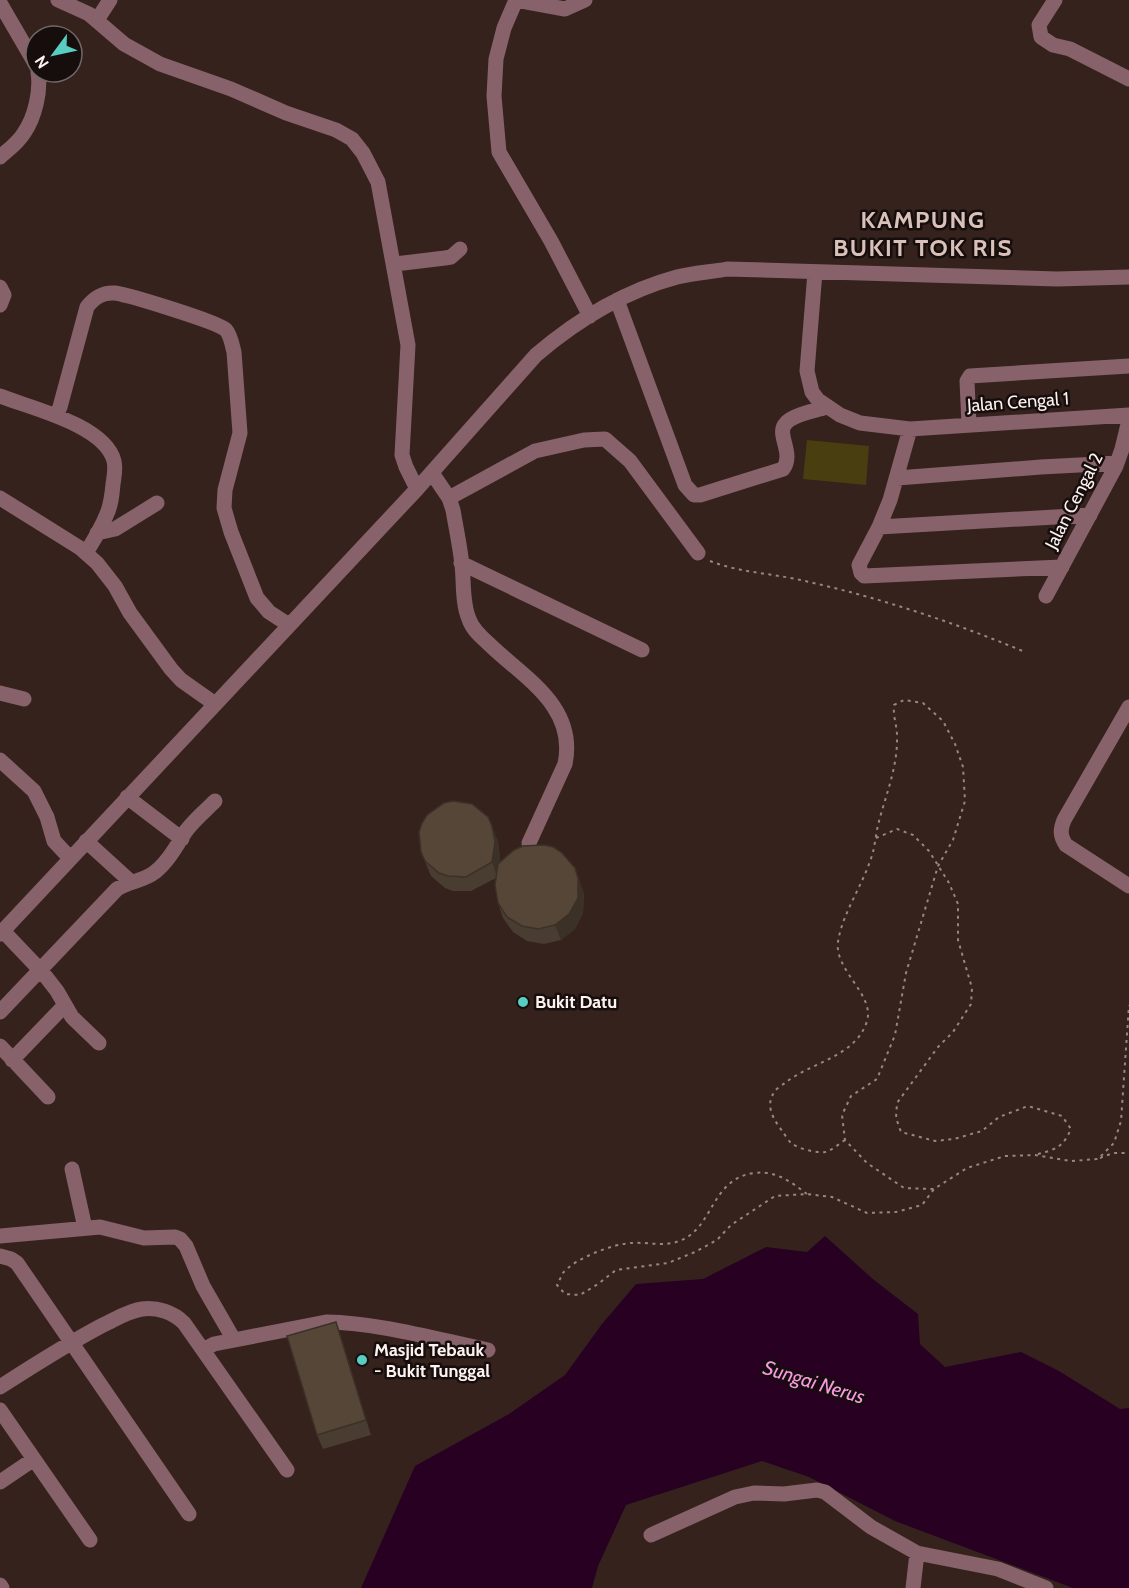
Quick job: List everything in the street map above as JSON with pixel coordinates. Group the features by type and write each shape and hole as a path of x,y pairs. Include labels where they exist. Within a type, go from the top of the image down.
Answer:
{"street":[{"path":"58,0 97,20 124,44 160,64 231,89 346,135 363,153 378,182 395,264 408,360 402,455 417,489"},
{"path":"97,20 110,0"},
{"path":"585,0 565,9 516,0 504,28 496,59 494,96 499,152 551,241 590,316"},
{"path":"1055,0 1039,25 1041,37 1053,45 1070,49 1129,79"},
{"path":"0,3 24,45"},
{"path":"0,157 24,134 29,124 40,84"},
{"path":"395,264 445,258 460,249"},
{"path":"99,1043 72,1017 57,991 40,969 1,932 432,473 536,355 590,316 617,300 651,285 680,276 718,271 1057,279 1129,277"},
{"path":"815,272 807,371 812,392 827,407"},
{"path":"0,287 4,295 0,305"},
{"path":"56,416 87,308 99,296 114,293 223,328 231,339 234,352 240,433 225,490 224,508 257,598 269,612 289,625"},
{"path":"617,300 685,485 694,495 783,469 788,459 782,431 786,423 827,407"},
{"path":"969,425 967,381 970,376 1129,366"},
{"path":"0,396 56,416 83,429 101,440 114,460 111,502 86,553"},
{"name":"Jalan Cengal 1","path":"827,407 860,423 910,429 1129,415"},
{"name":"Jalan Cengal 2","path":"1046,596 1117,463 1129,420"},
{"path":"910,429 897,478 879,527 859,565 859,571 864,576 1062,567"},
{"path":"448,498 535,451 584,440 605,439 630,462 698,553"},
{"path":"897,478 1117,463"},
{"path":"432,473 453,510 469,620 474,629 506,661 540,688 560,718 566,735 565,764 530,843"},
{"path":"0,498 86,553 105,572 130,613 171,669 181,680 215,704"},
{"path":"97,533 115,529 157,503"},
{"path":"879,527 1090,515"},
{"path":"461,563 642,650"},
{"path":"0,693 24,699"},
{"path":"1129,707 1064,820 1061,839 1066,845 1129,886"},
{"path":"0,760 34,791 47,817 54,841 70,858"},
{"path":"127,797 182,839"},
{"path":"0,1012 117,889 157,871 192,824 215,801"},
{"path":"86,842 131,882"},
{"path":"12,1060 65,1005"},
{"path":"0,1046 48,1096"},
{"path":"72,1168 85,1228"},
{"path":"0,1236 100,1227 144,1238 175,1237 184,1242 203,1286 234,1340"},
{"path":"0,1256 17,1263 189,1514"},
{"path":"0,1387 72,1341 127,1313 152,1309 177,1316 288,1470"},
{"path":"203,1350 214,1344 234,1340 326,1322 344,1322 488,1350"},
{"path":"0,1410 90,1540"},
{"path":"0,1482 34,1459"},
{"path":"651,1535 735,1497 754,1493 784,1494 817,1490 825,1492 871,1527 917,1553 998,1569 1046,1588"},
{"path":"913,1588 917,1553"}],"path":[{"path":"698,553 712,562 744,571 796,579 909,609 964,626 1024,652"},
{"path":"845,1140 828,1152 813,1152 791,1143 773,1118 769,1106 774,1091 797,1074 831,1059 853,1044 867,1020 866,1005 839,959 838,942 844,919 859,890 873,853 890,786 896,746 894,705 904,700 923,703 944,721 963,767 965,801 952,840 938,866 906,973 895,1035 877,1078 851,1096 842,1115 845,1140 867,1162 904,1188 934,1189"},
{"path":"876,838 897,829 914,835 938,866 958,904 958,940 972,988 970,1004 953,1032 938,1047 897,1103 896,1118 902,1132 935,1141 982,1131 999,1117 1028,1106 1062,1116 1071,1129 1065,1143 1053,1150 1035,1155"},
{"path":"1098,1159 1114,1143 1121,1121 1129,1005"},
{"path":"807,1194 783,1176 754,1173 736,1179 719,1194 701,1228 680,1241 663,1245 634,1242 612,1245 564,1272 557,1285 565,1294 580,1295 616,1270 668,1263 695,1252 717,1240 731,1225 775,1196 807,1194 832,1197 867,1213 896,1212 922,1205 934,1189 967,1168 1005,1156 1035,1155 1071,1161 1098,1159 1113,1153 1129,1153"}],"shaded area":[{"path":"807,440 869,446 866,485 803,479"}],"water":[{"name":"Sungai Nerus","path":"825,1236 874,1280 918,1314 920,1344 945,1367 1021,1352 1059,1371 1120,1409 1129,1408 1129,1588 1073,1588 895,1521 809,1477 762,1461 626,1505 598,1566 592,1588 361,1588 415,1466 509,1414 565,1375 602,1324 636,1284 703,1279 766,1247 807,1252"}],"building":[{"path":"453,801 472,804 488,817 495,842 492,862 466,877 439,873 425,861 421,852 419,832 427,815 444,803"},
{"path":"523,846 553,847 562,853 575,868 578,878 578,898 569,914 555,925 538,929 522,926 507,917 498,903 495,885 498,864 514,850"},
{"path":"336,1322 366,1420 317,1435 287,1336"}],"place":[{"name":"Bukit Datu","path":"523,1002"},
{"name":"Masjid Tebauk - Bukit Tunggal","path":"362,1360"}],"district":[{"name":"KAMPUNG BUKIT TOK RIS","path":"923,233"}]}
